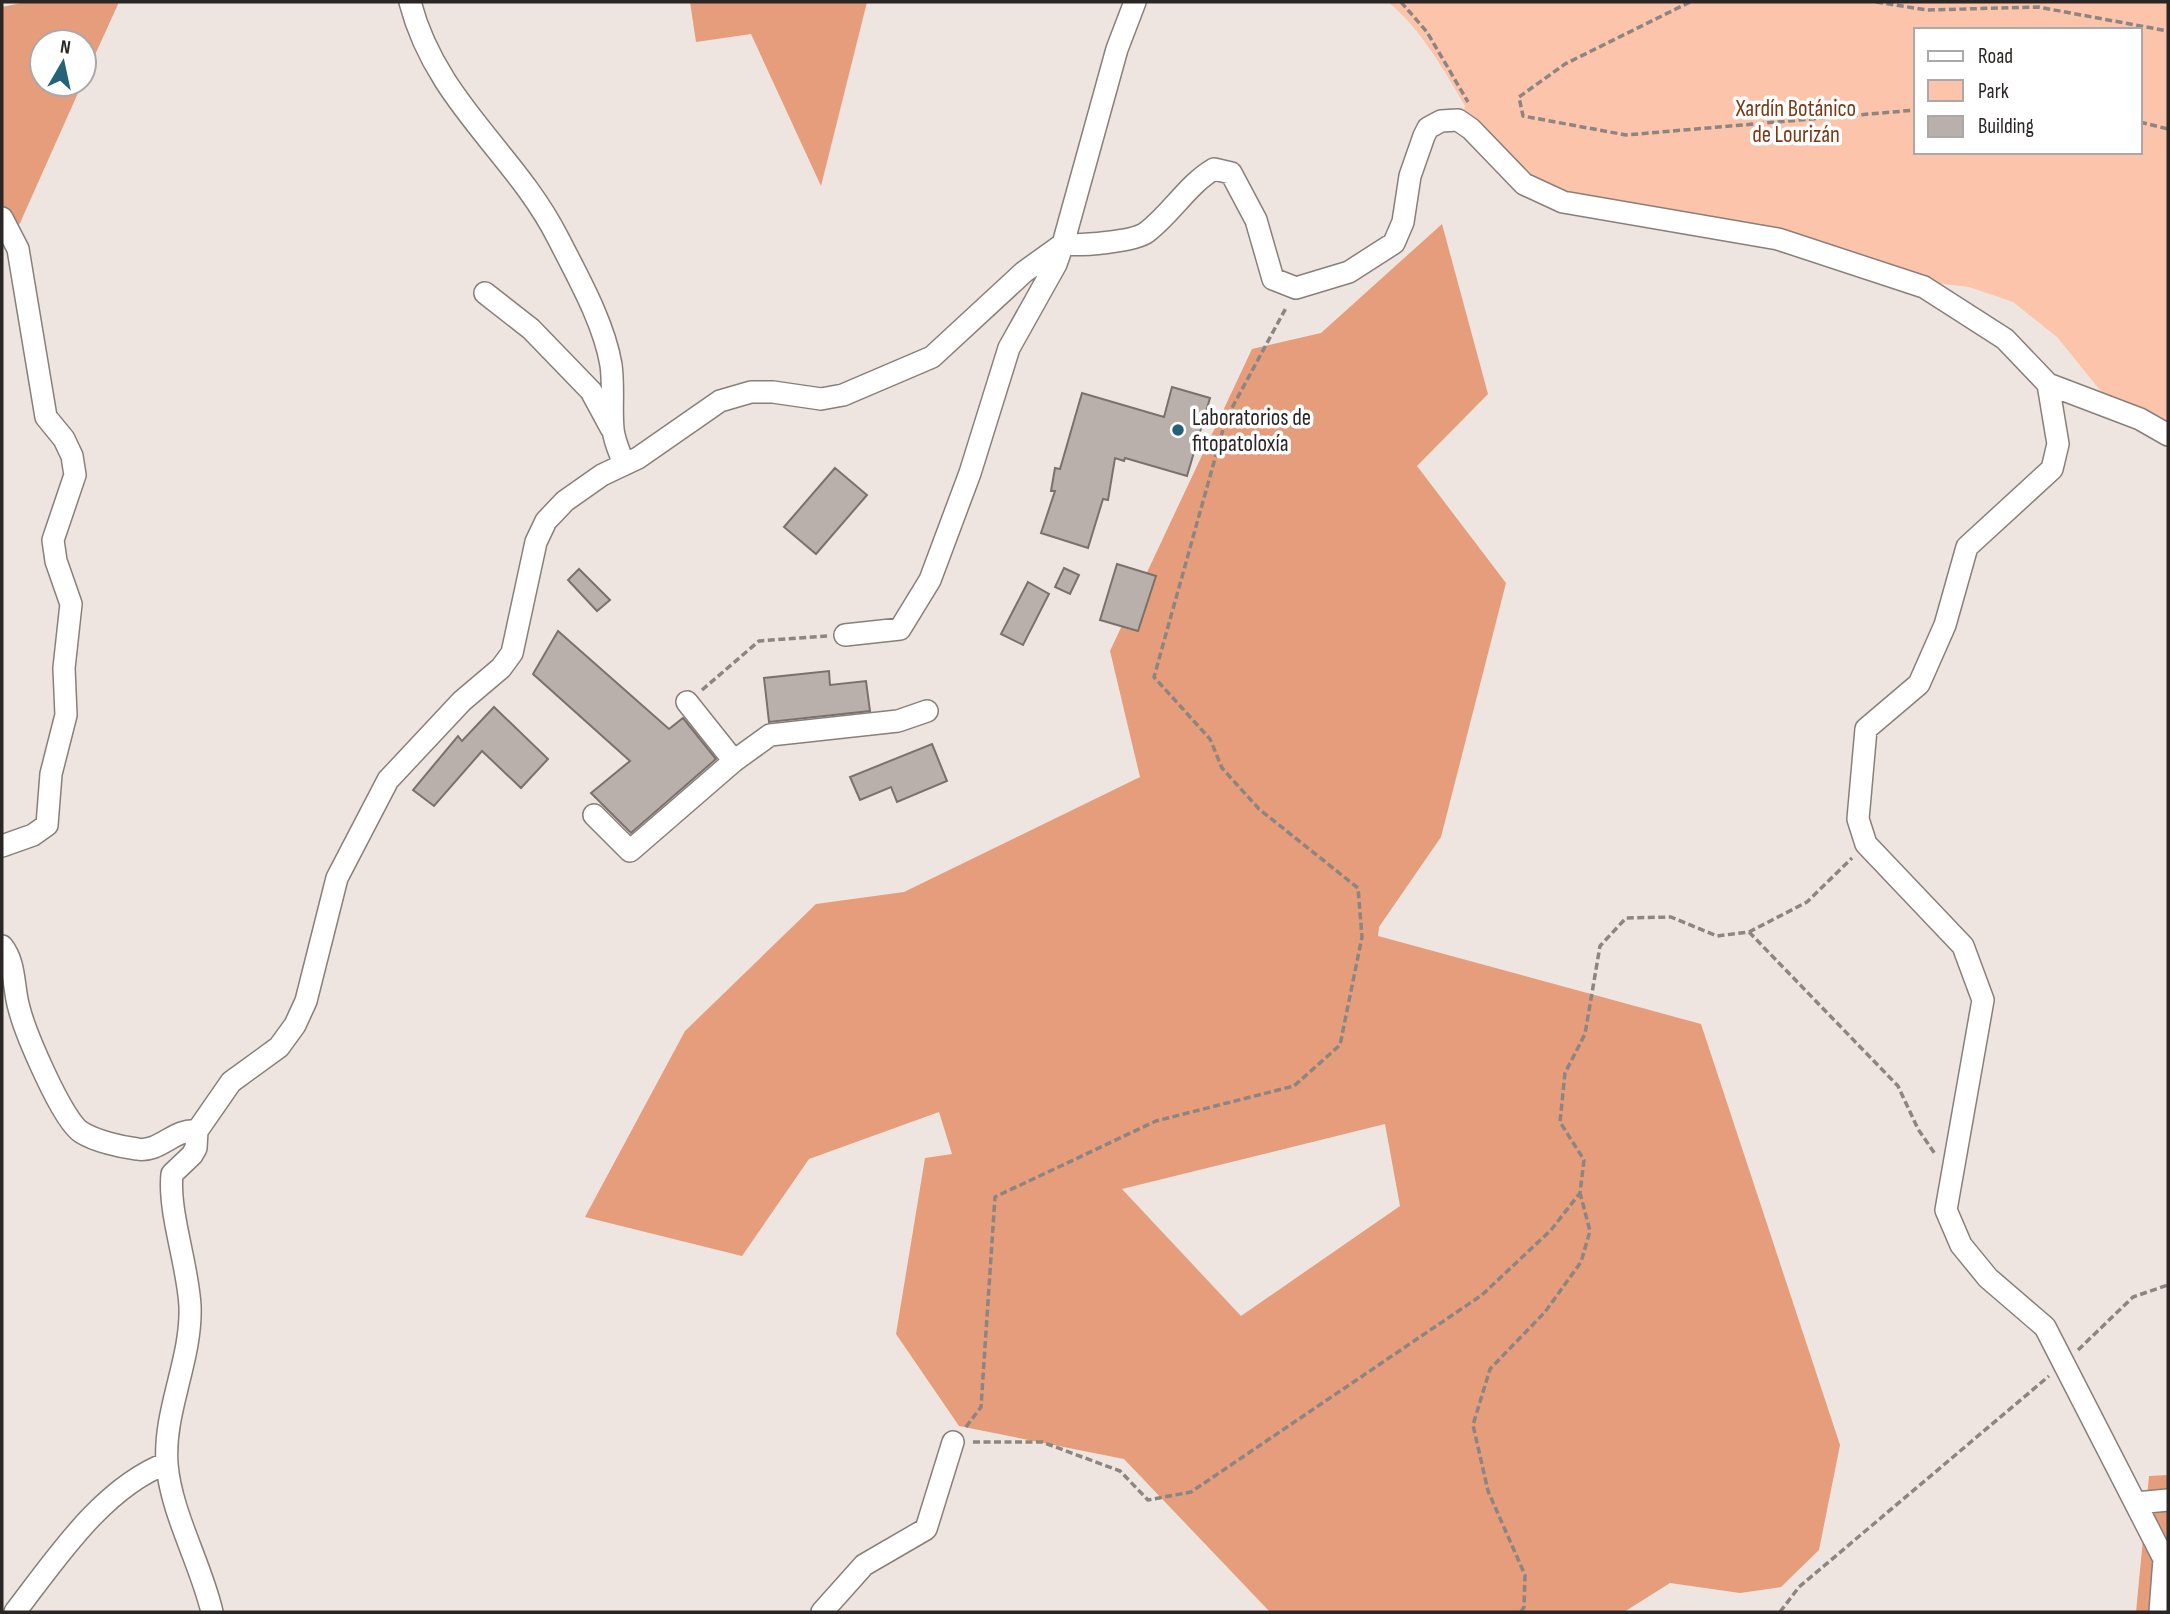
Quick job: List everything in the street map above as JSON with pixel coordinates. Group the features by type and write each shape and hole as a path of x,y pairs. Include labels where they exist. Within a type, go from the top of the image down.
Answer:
{"street":[{"path":"410,2 427,49 454,98 557,235 606,345 613,389 613,431"},
{"path":"845,635 900,629 930,580 970,473 1009,348 1056,264 1117,49 1136,2"},
{"path":"212,1612 205,1579 175,1500 167,1463 170,1425 190,1325 186,1266 171,1184 177,1166 196,1148 197,1131 231,1082 278,1046 295,1025 306,1001 337,878 388,780 462,701 501,668 512,653 536,542 546,521 565,501 602,475 624,464 720,401 751,392 773,392 812,398 843,395 932,357 1024,272 1063,244 1079,246 1145,233 1201,177 1214,169 1231,173 1256,220 1273,279 1296,288 1349,272 1394,243 1403,222 1410,176 1428,128 1441,121 1458,120 1471,129 1524,184 1563,202 1778,239 1924,287 2005,339 2048,384 2140,419 2168,435"},
{"path":"2,218 18,249 46,417 64,439 72,456 75,475 53,540 56,561 71,604 64,668 66,715 51,774 51,809 47,825 33,835 2,846"},
{"path":"485,293 531,330 590,391 613,431 624,464"},
{"path":"2048,384 2058,443 2052,469 1967,547 1945,625 1919,684 1866,729 1858,819 1866,844 1963,946 1983,1000 1946,1210 1961,1245 1988,1278 2045,1327 2164,1559 2160,1612"},
{"path":"687,702 734,761"},
{"path":"594,815 630,851 734,761 770,735 898,721 927,711"},
{"path":"2,947 11,963 18,1008 30,1041 68,1119 80,1132 139,1150 149,1149 183,1130 197,1131"},
{"path":"822,1612 864,1565 926,1530 953,1443"},
{"path":"15,1612 88,1517 154,1468 167,1463"},
{"path":"2136,1503 2168,1500"}],"path":[{"path":"1401,2 1427,32 1470,108"},
{"path":"1690,2 1565,64 1519,97 1524,116 1626,135 1914,110"},
{"path":"1875,2 1927,10 2038,7 2168,31"},
{"path":"2142,122 2168,129"},
{"path":"953,1443 981,1407 995,1197 1156,1121 1294,1086 1339,1045 1362,937 1358,888 1259,809 1222,768 1210,739 1154,677 1226,419 1296,288"},
{"path":"687,702 759,641 845,635"},
{"path":"1521,1612 1524,1606 1525,1575 1488,1491 1473,1424 1490,1369 1545,1312 1581,1262 1590,1231 1580,1193 1584,1160 1560,1122 1565,1073 1585,1034 1600,946 1626,918 1671,917 1717,936 1749,932 1807,902 1866,844"},
{"path":"1749,932 1898,1086 1918,1129 1937,1158 1953,1172"},
{"path":"953,1443 1042,1442 1120,1471 1148,1500 1191,1492 1482,1295 1551,1230 1580,1193"},
{"path":"1780,1612 1799,1587 2064,1363 2133,1297 2168,1285"}],"green space":[{"name":"Xardín Botánico de Lourizán","path":"1388,2 2168,2 2168,422 2108,400 2057,337 2013,302 1969,287 1909,280 1608,206 1524,180 1462,116 1465,106 1431,51 1411,25"}],"shaded area":[{"path":"26,2 119,2 98,48 98,28 28,28 28,98 76,98 20,223 2,241 2,7"},
{"path":"690,2 867,2 821,186 751,34 696,42"},
{"path":"1442,224 1488,394 1417,466 1506,583 1441,837 1379,927 1378,936 1701,1024 1840,1445 1819,1550 1781,1587 1740,1593 1670,1583 1624,1612 1270,1612 1124,1459 959,1426 896,1334 925,1158 952,1154 939,1112 809,1159 742,1256 585,1217 685,1031 816,904 904,892 1140,777 1110,651 1252,349 1321,333","holes":["1385,1124 1400,1206 1241,1316 1122,1189"]},
{"path":"2168,1475 2168,1612 2136,1612 2149,1476"}],"building":[{"path":"1172,387 1210,398 1187,476 1125,458 1124,461 1115,458 1108,500 1103,499 1088,548 1041,533 1055,491 1051,491 1055,468 1060,469 1082,393 1164,417"},
{"path":"835,468 867,495 816,554 784,527"},
{"path":"1117,564 1156,576 1138,631 1100,620"},
{"path":"1064,568 1079,575 1070,594 1055,587"},
{"path":"579,569 610,600 597,611 568,580"},
{"path":"1028,582 1049,594 1023,645 1001,634"},
{"path":"558,631 669,729 683,718 716,759 631,833 591,793 630,761 533,674"},
{"path":"829,671 830,685 866,681 870,711 769,722 764,678"},
{"path":"494,707 548,759 521,788 482,751 434,806 413,790 458,736 462,741"},
{"path":"932,744 947,781 897,802 891,787 860,800 850,777"}],"place":[{"name":"Laboratorios de fitopatoloxía","path":"1178,430"}]}
